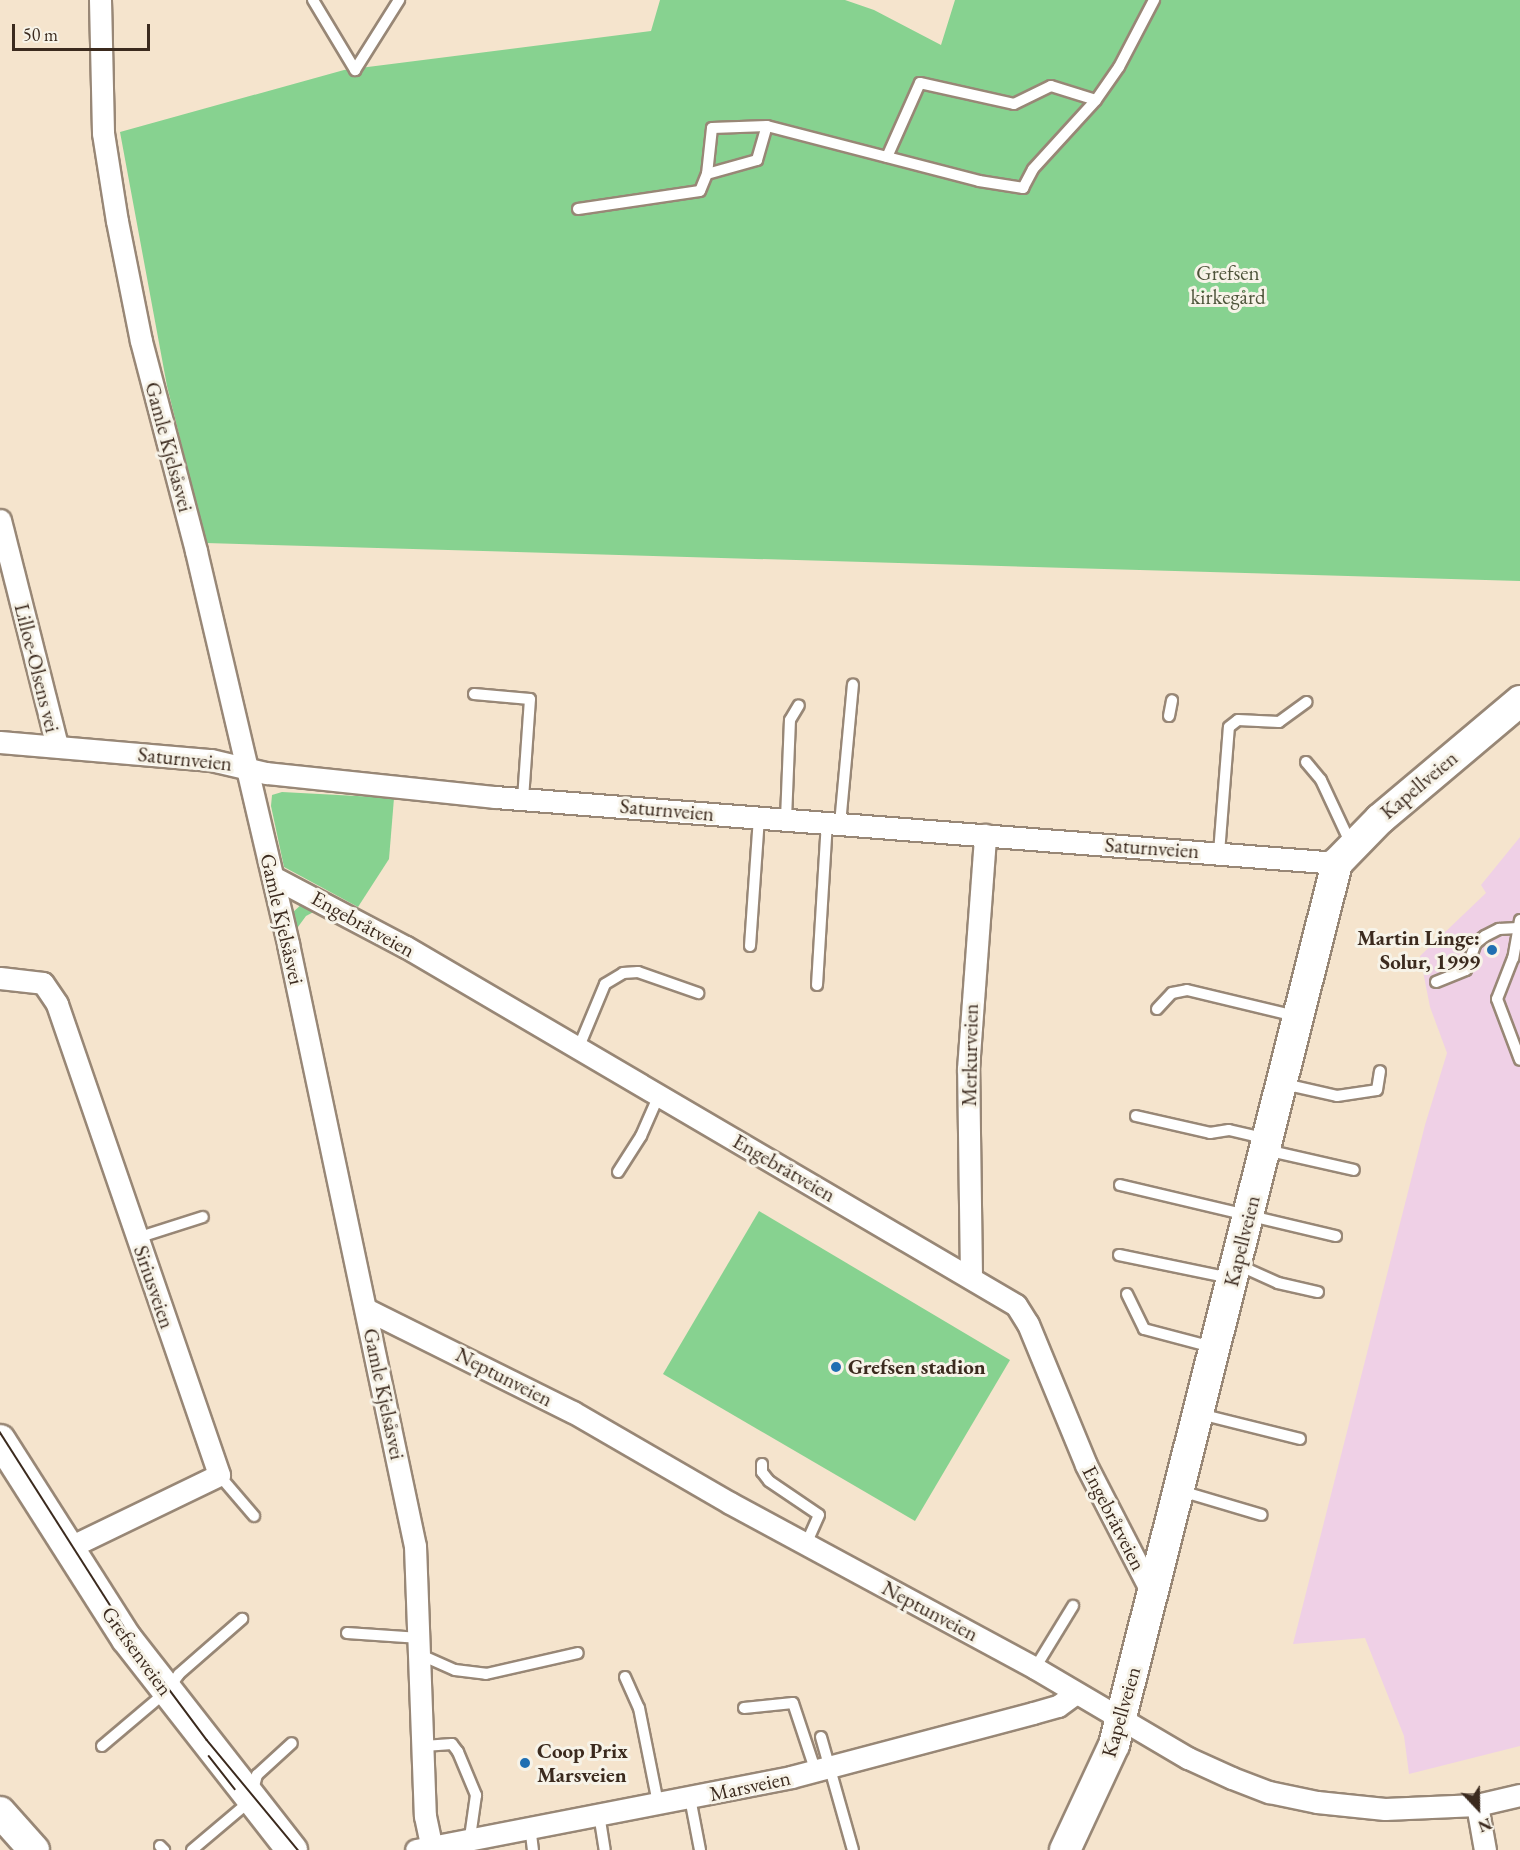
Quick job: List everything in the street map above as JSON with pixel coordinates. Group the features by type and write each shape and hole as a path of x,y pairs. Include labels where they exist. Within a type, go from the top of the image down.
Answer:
{"street":[{"name":"Gamle Kjelsåsvei","path":"100,0 103,133 117,221 141,341 196,551 273,877 415,1545 424,1746 423,1847"},
{"name":"Lilloe-Olsens vei","path":"0,520 57,746"},
{"name":"Kapellveien","path":"1065,1850 1114,1745 1200,1414 1298,1016 1344,854 1520,701"},
{"name":"Saturnveien","path":"0,742 245,765 266,773 523,798 558,806 748,813 834,824 974,832 1219,853 1344,854"},
{"name":"Merkurveien","path":"971,1276 968,1069 974,832"},
{"name":"Engebråtveien","path":"273,877 386,936 578,1050 971,1276 1016,1305 1028,1324 1086,1465 1152,1593"},
{"name":"Siriusveien","path":"0,978 36,981 49,988 219,1474"},
{"name":"Neptunveien","path":"366,1309 573,1413 806,1544 1035,1668 1188,1758 1269,1792 1317,1802 1385,1809 1477,1805 1520,1795"},
{"name":"Grefsenveien","path":"0,1440 66,1549 166,1692 250,1801 292,1850"},
{"path":"66,1549 219,1474"},
{"name":"Marsveien","path":"423,1847 690,1798 823,1770 1058,1706 1076,1693"},
{"path":"1477,1805 1485,1850"},
{"path":"4,1823 34,1850"}],"lane":[{"path":"313,0 356,70 399,0"},
{"path":"578,209 700,191 707,174 712,128 767,126 887,157 1023,188 1033,169 1096,100 1119,67 1154,0"},
{"path":"887,157 920,83 1014,104 1051,86 1096,100"},
{"path":"707,174 757,160 767,126"},
{"path":"817,985 834,824 853,685"},
{"path":"474,694 530,699 523,798"},
{"path":"1169,716 1172,700"},
{"path":"1219,853 1229,727 1238,720 1279,722 1307,702"},
{"path":"786,819 790,720 799,705"},
{"path":"1306,762 1321,780 1344,854"},
{"path":"748,813 750,946"},
{"path":"1436,982 1466,970 1476,943 1485,936 1499,929 1519,924 1513,958 1497,999 1520,1060"},
{"path":"578,1050 605,984 623,973 638,972 698,993"},
{"path":"1157,1009 1172,993 1187,990 1298,1016"},
{"path":"1282,1084 1337,1096 1377,1090 1380,1071"},
{"path":"618,1172 641,1136 659,1095"},
{"path":"1136,1116 1210,1133 1229,1130 1266,1144 1353,1170"},
{"path":"1120,1185 1336,1236"},
{"path":"137,1238 203,1217"},
{"path":"1119,1255 1234,1271 1318,1292"},
{"path":"1127,1294 1144,1329 1215,1347"},
{"path":"1200,1414 1300,1439"},
{"path":"762,1464 762,1472 769,1481 819,1515 806,1544"},
{"path":"219,1474 254,1516"},
{"path":"1179,1490 1262,1515"},
{"path":"1035,1668 1073,1606"},
{"path":"102,1746 166,1692 179,1674 242,1619"},
{"path":"347,1634 420,1646 455,1670 486,1674 578,1653"},
{"path":"625,1677 639,1707 658,1803"},
{"path":"744,1708 793,1703 823,1770 853,1850"},
{"path":"821,1737 823,1770"},
{"path":"192,1850 250,1801 257,1775 292,1743"},
{"path":"424,1746 452,1744 458,1752 476,1795 470,1837"},
{"path":"690,1798 700,1850"},
{"path":"599,1814 605,1850"},
{"path":"530,1826 533,1850"}],"shaded area":[{"path":"1520,837 1520,1746 1409,1774 1404,1736 1365,1638 1293,1644 1425,1125 1447,1053 1430,1007 1420,956 1486,893 1481,885"}],"green space":[{"name":"Grefsen kirkegård","path":"660,0 845,0 874,10 941,45 955,0 1520,0 1520,581 206,543 167,386 120,132 344,70 651,31"},
{"path":"282,792 394,798 389,859 358,907 284,867 271,806 272,795"},
{"path":"303,903 321,908 306,916 295,931 292,913"},
{"name":"Grefsen stadion","path":"759,1211 1010,1360 915,1521 663,1374"}],"tram line":[{"path":"0,1432 131,1638 207,1740 298,1850"},
{"path":"209,1756 235,1789"}],"place":[{"name":"Martin Linge: Solur, 1999","path":"1492,950"},
{"name":"Grefsen stadion","path":"836,1367"},
{"name":"Coop Prix Marsveien","path":"525,1763"}]}
